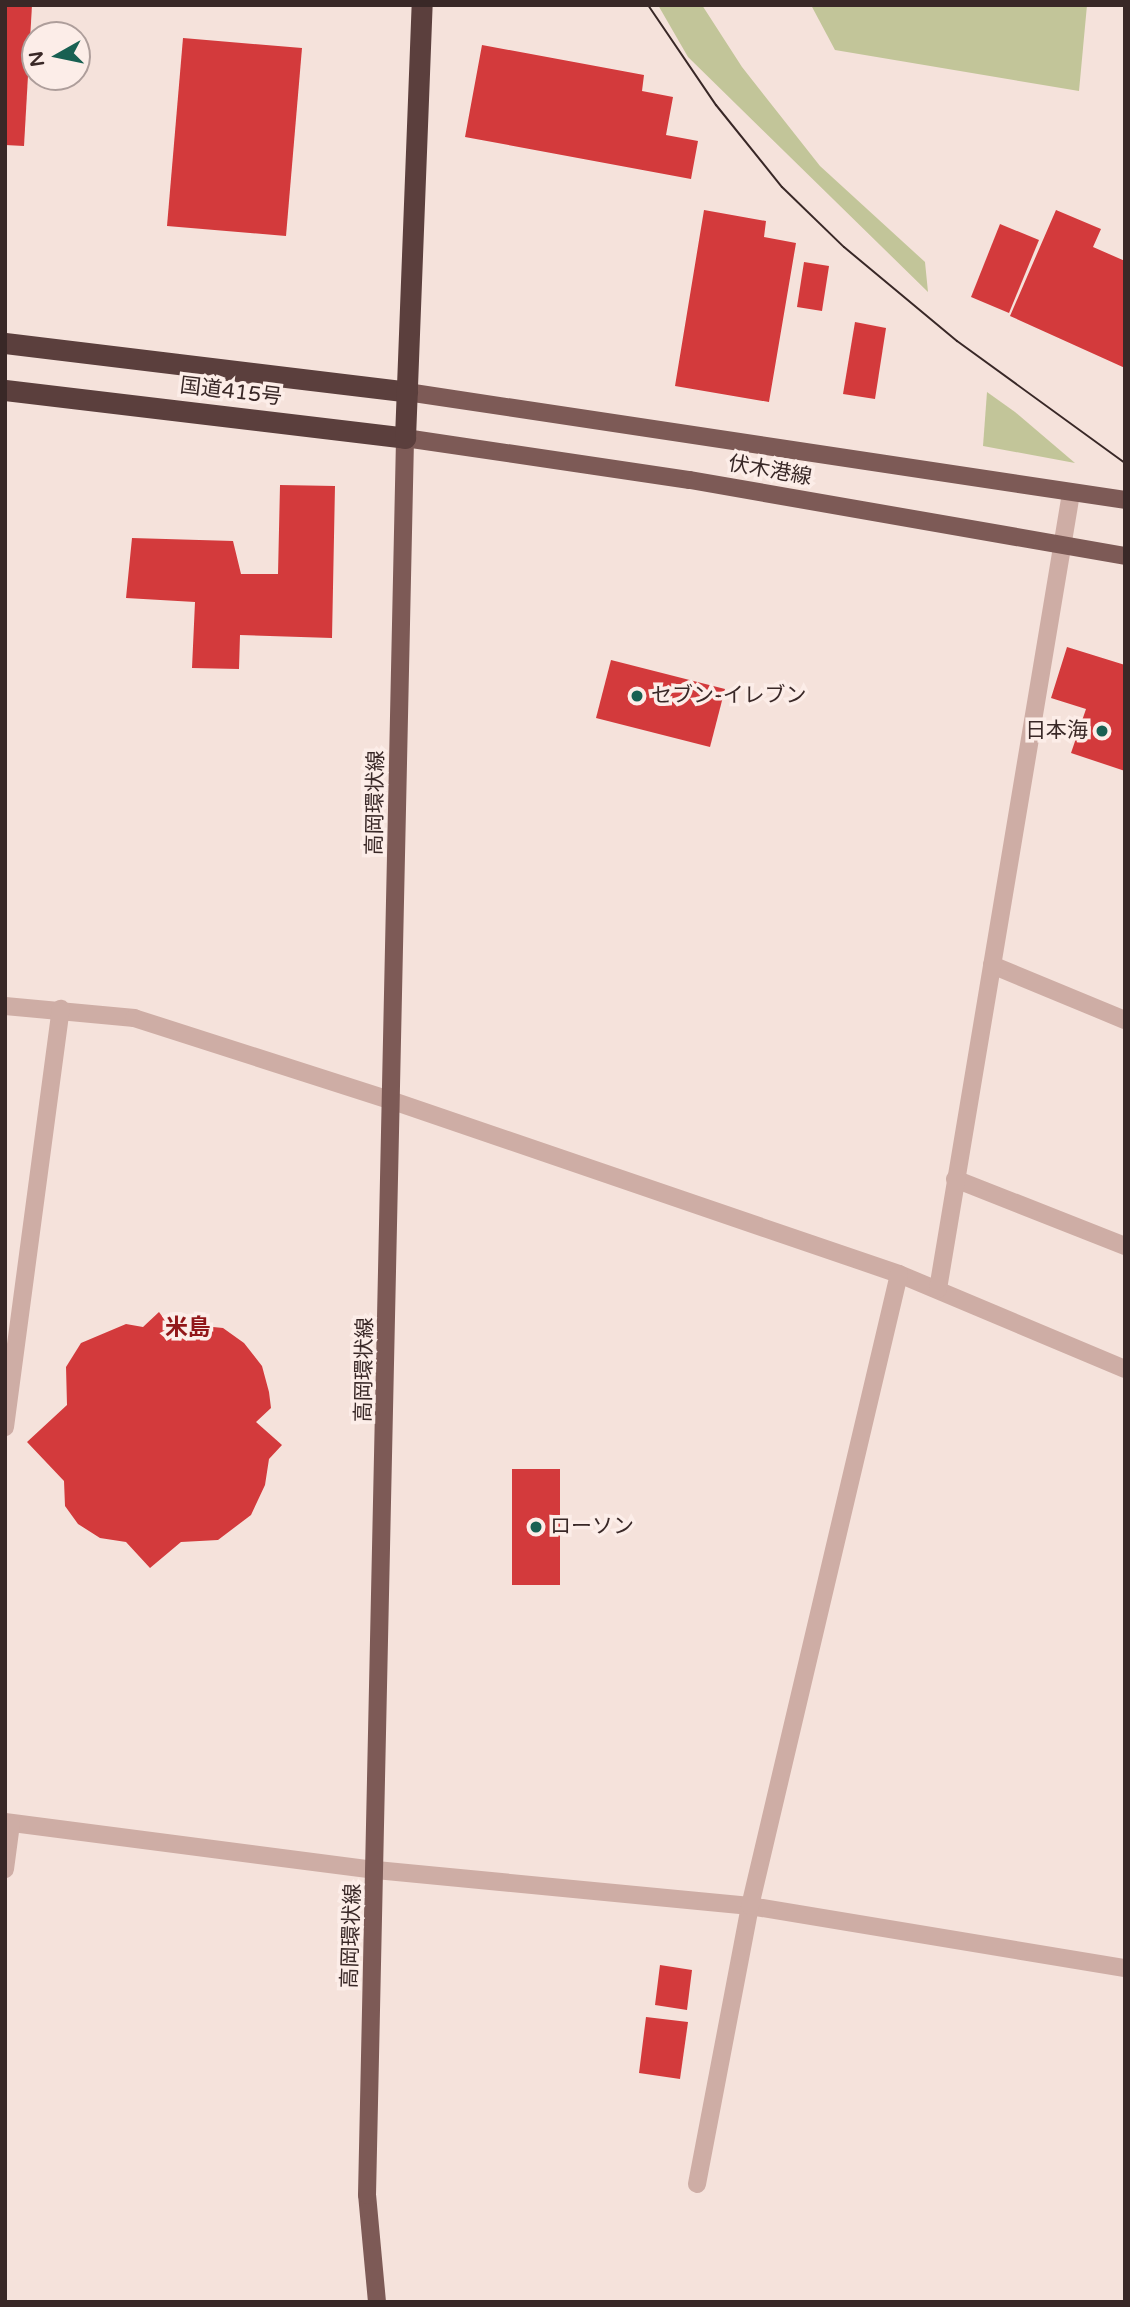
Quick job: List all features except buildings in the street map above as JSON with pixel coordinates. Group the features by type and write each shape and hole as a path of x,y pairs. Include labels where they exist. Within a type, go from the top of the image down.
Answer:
{"highway":[{"path":"405,438 422,5"},
{"name":"国道415号","path":"5,343 407,392"},
{"name":"国道415号","path":"5,390 405,438"}],"main road":[{"name":"伏木港線","path":"407,392 1125,500"},
{"name":"伏木港線","path":"405,438 690,480 1125,556"},
{"name":"高岡環状線","path":"377,2302 368,2194 405,438"}],"street":[{"path":"938,1289 1071,493"},
{"path":"992,965 1125,1020"},
{"path":"5,1006 61,1009 134,1018 393,1101 899,1274 1125,1369"},
{"path":"5,1427 61,1009"},
{"path":"955,1179 1125,1247"},
{"path":"697,2184 750,1906 899,1274"},
{"path":"5,1869 8,1823 376,1870 750,1906 1125,1969"}],"green space":[{"path":"658,5 702,5 742,67 820,166 925,262 928,292 688,57"},
{"path":"811,5 1087,5 1079,91 835,50"},
{"path":"987,392 1015,412 1075,463 983,446"}],"tram line":[{"path":"648,5 716,105 782,187 844,247 957,341 1125,463"}],"place":[{"name":"セブン-イレブン","path":"637,696"},
{"name":"日本海","path":"1102,731"},
{"name":"ローソン","path":"536,1527"}],"district":[{"name":"米島","path":"188,1328"}]}
